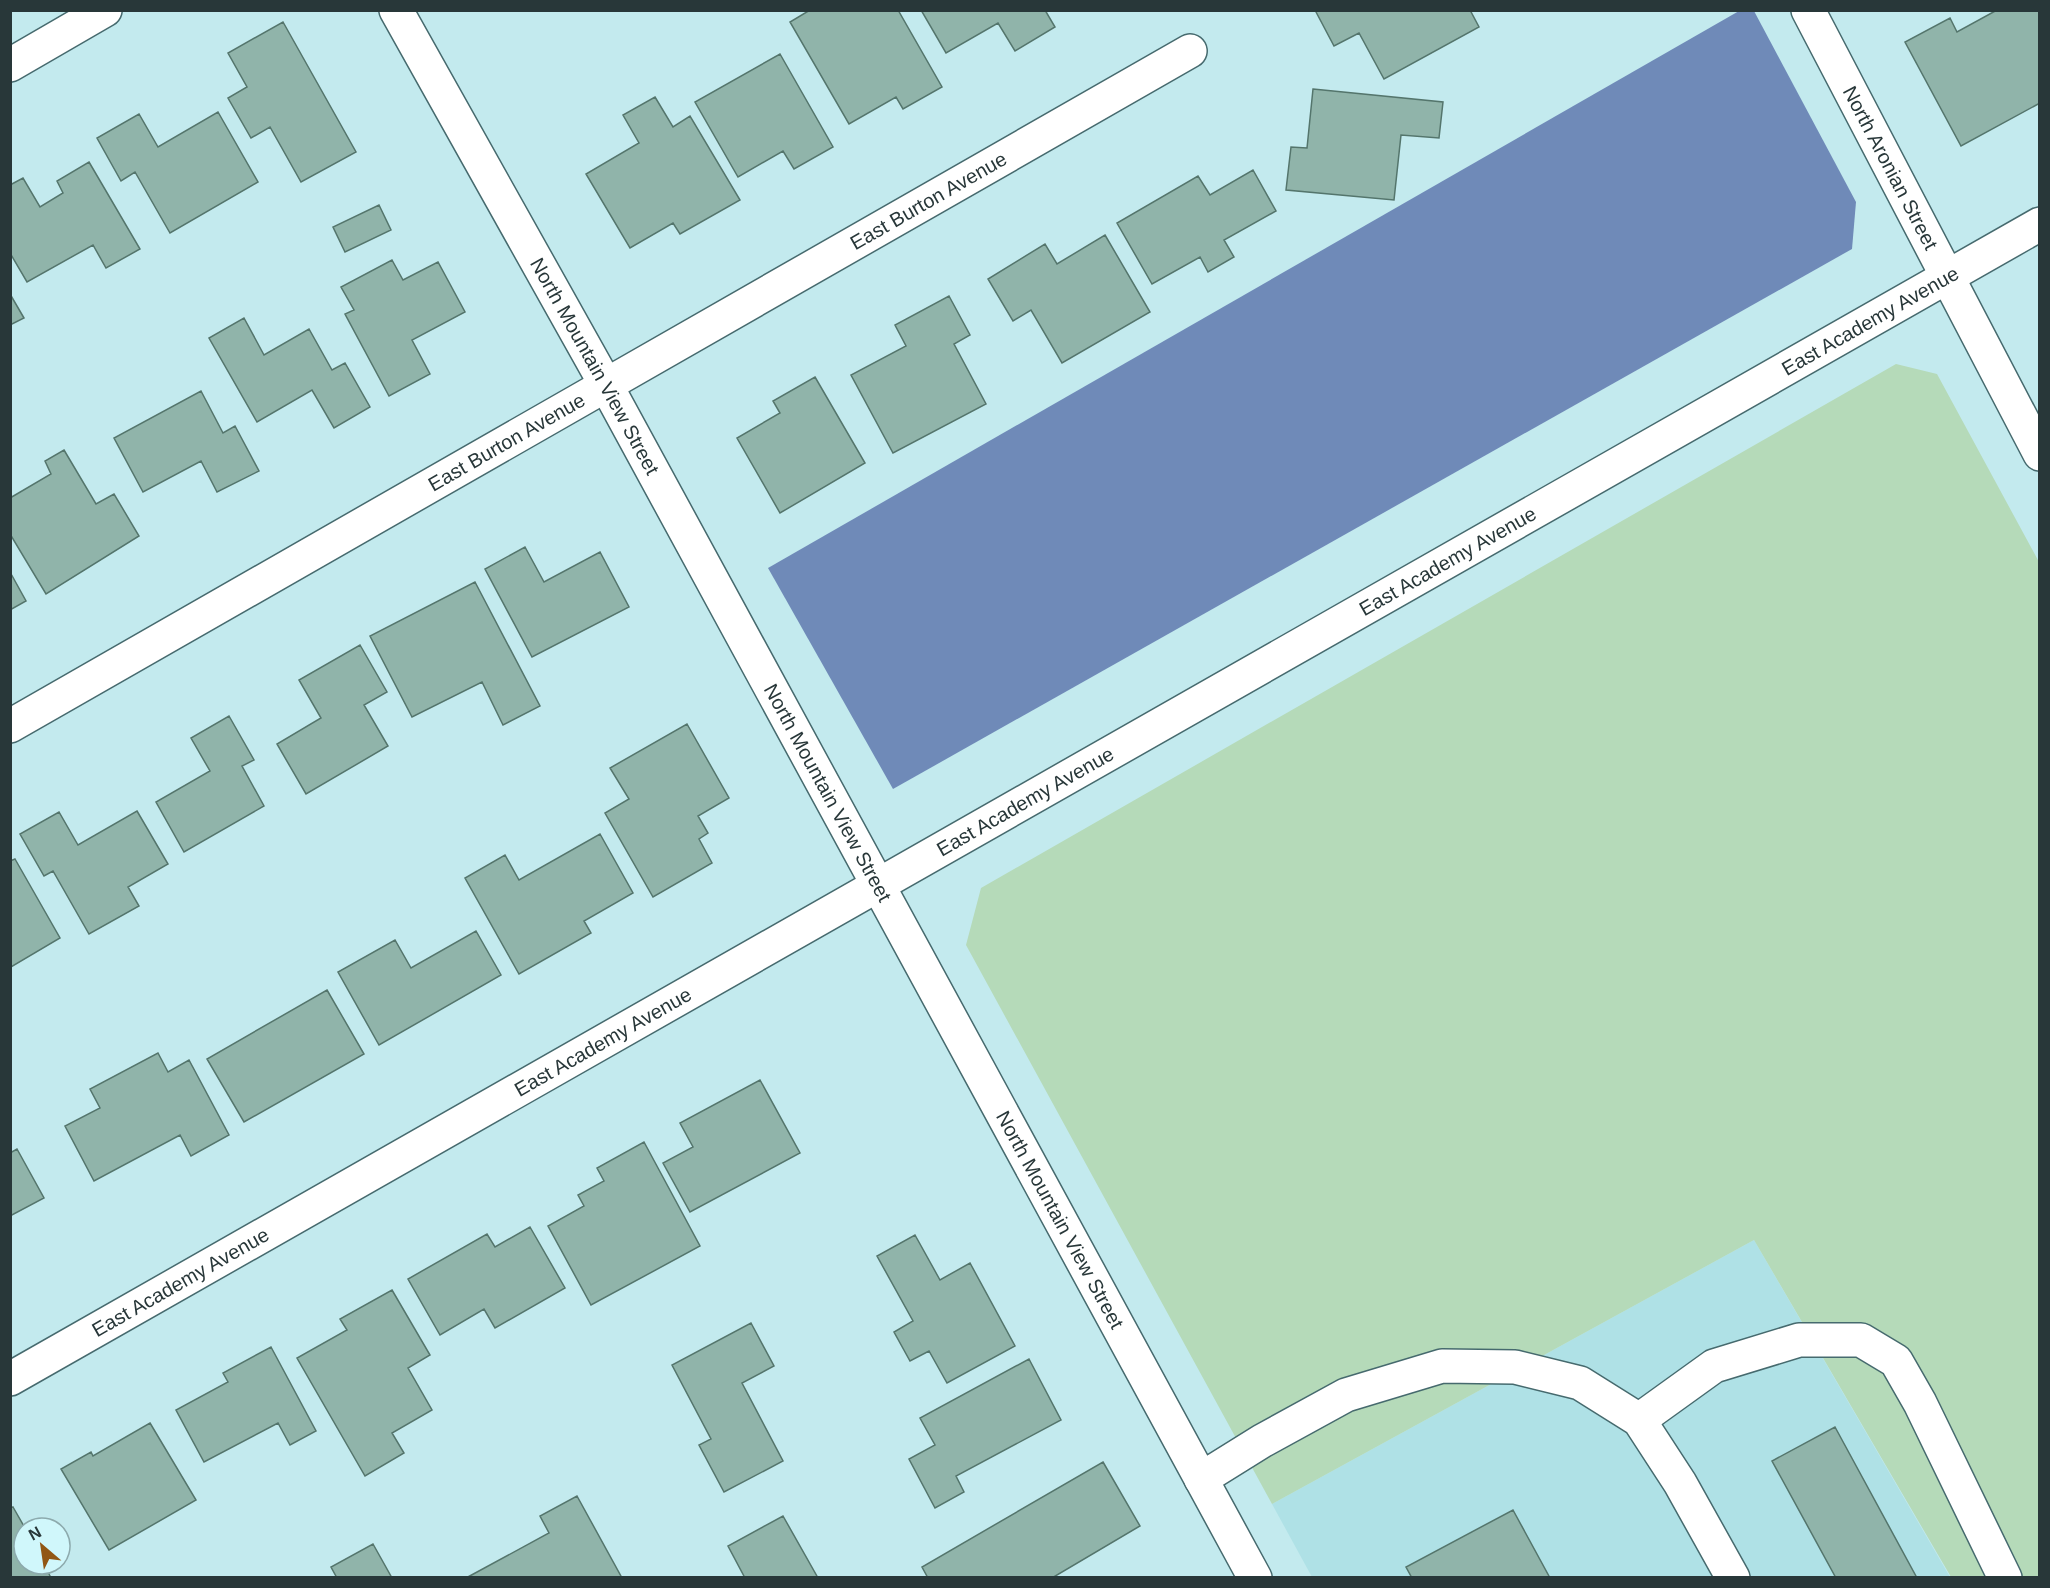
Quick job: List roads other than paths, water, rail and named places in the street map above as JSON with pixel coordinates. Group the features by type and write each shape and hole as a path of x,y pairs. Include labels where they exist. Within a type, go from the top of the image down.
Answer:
{"street":[{"path":"10,64 105,10"},
{"name":"North Mountain View Street","path":"396,10 606,385 1255,1578"},
{"name":"North Aronian Street","path":"1808,10 2040,454"},
{"name":"East Burton Avenue","path":"10,726 1190,51"},
{"name":"East Academy Avenue","path":"10,1379 2040,224"},
{"path":"1639,1420 1714,1366 1799,1340 1861,1340 1896,1360 1920,1402 2005,1578"},
{"path":"1202,1479 1262,1441 1347,1395 1442,1366 1515,1367 1580,1383 1639,1420 1680,1483 1733,1578"}]}
